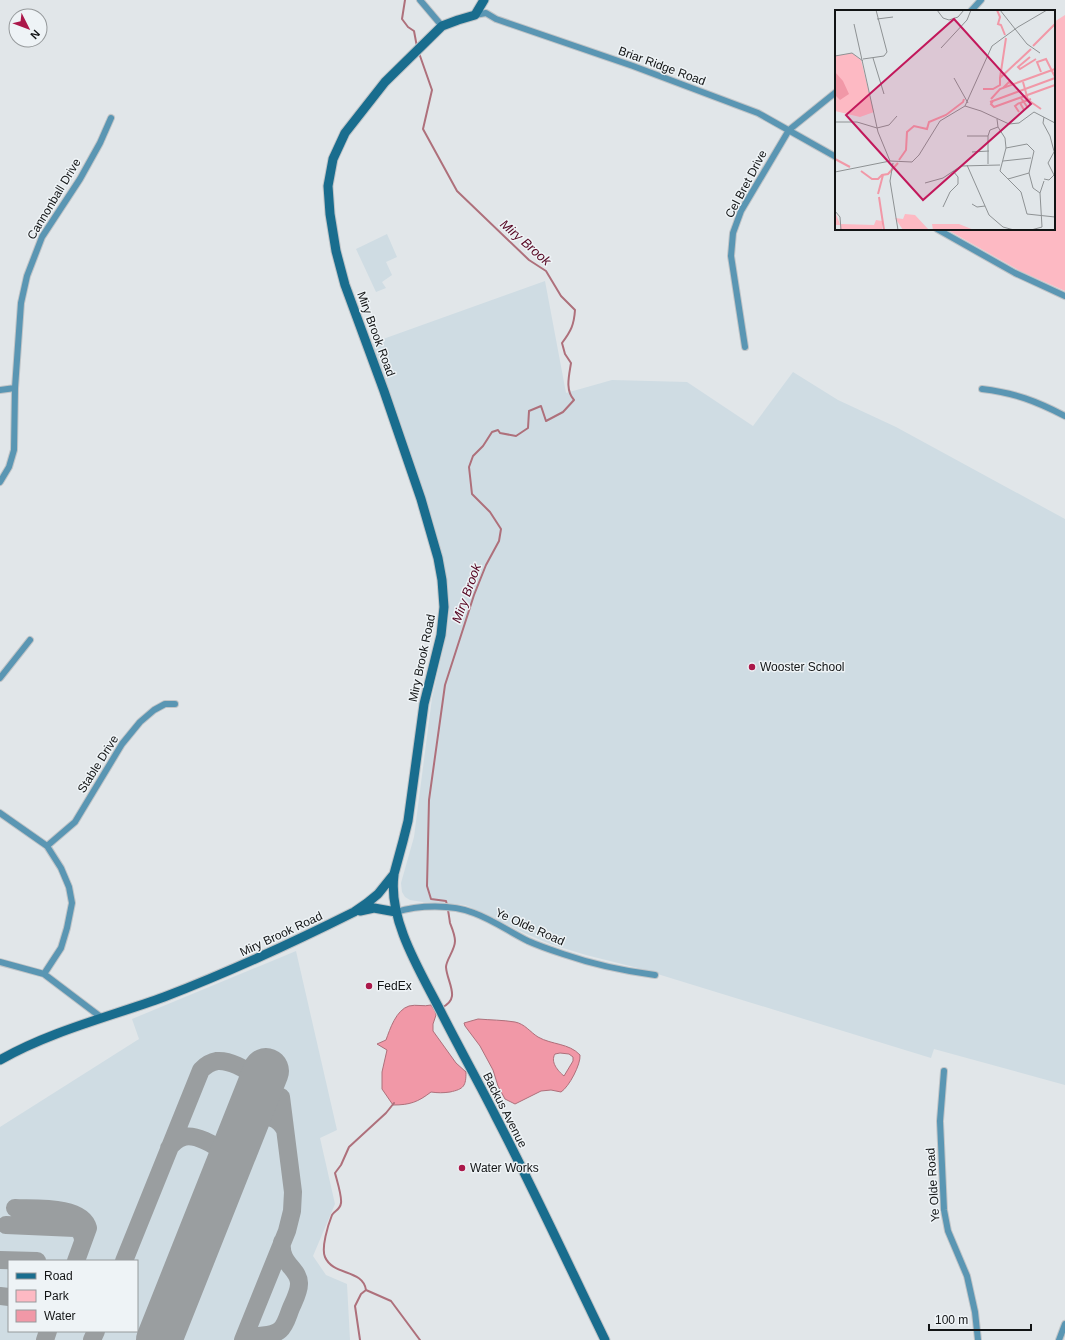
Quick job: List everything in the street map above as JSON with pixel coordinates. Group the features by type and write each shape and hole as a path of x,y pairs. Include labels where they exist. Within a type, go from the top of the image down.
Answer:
{"main road":[{"path":"475,15 484,0"},
{"name":"Miry Brook Road","path":"0,1060 18,1050 52,1036 164,996 262,957 354,912 367,904 378,894 394,874 408,821 424,704 441,635 444,607 443,587 438,558 421,499 384,391 345,285 336,251 330,214 328,186 333,159 345,133 385,82 442,26 475,15"},
{"name":"Backus Avenue","path":"394,874 392,886 396,912 408,946 496,1118 605,1340"},
{"path":"354,912 374,908 396,912"}],"street":[{"path":"420,0 442,26"},
{"path":"972,10 981,0"},
{"name":"Briar Ridge Road","path":"475,15 486,13 496,19 633,66 758,113 835,156"},
{"path":"789,130 835,93"},
{"name":"Cannonball Drive","path":"0,482 9,467 14,450 15,388 21,303 27,276 42,237 80,179 100,143 111,118"},
{"name":"Cel Bret Drive","path":"745,347 731,256 733,233 741,211 789,130"},
{"path":"939,230 1015,273 1065,296"},
{"path":"0,390 15,388"},
{"path":"982,389 1013,394 1038,402 1065,416"},
{"path":"0,678 30,640"},
{"name":"Stable Drive","path":"47,846 75,822 122,744 140,722 154,710 165,704 175,704"},
{"path":"0,813 47,846 61,868 70,887 72,903 67,928 61,948 44,974"},
{"name":"Ye Olde Road","path":"396,912 407,909 452,908 474,913 528,941 563,954 638,972 655,974"},
{"path":"0,962 44,974 102,1018"},
{"name":"Ye Olde Road","path":"944,1072 940,1121 944,1210 948,1231 967,1276 975,1312 978,1340"},
{"path":"1059,1340 1065,1324"}],"shaded area":[{"path":"387,234 397,257 386,262 392,275 382,282 386,288 376,292 356,249"},
{"name":"Wooster School","path":"545,281 566,393 612,380 687,382 753,426 793,372 838,400 896,427 1065,519 1065,1085 934,1049 931,1058 638,968 550,944 465,905 423,902 410,900 405,897 402,892 401,883 414,837 432,698 446,636 449,615 448,586 433,521 372,343"},
{"path":"296,951 337,1130 320,1138 335,1204 313,1256 326,1275 347,1284 350,1340 0,1340 0,1127 139,1039 132,1019"}],"green space":[{"path":"1065,15 1065,291 1020,271 948,230 1055,230 1055,21"}],"water":[{"path":"412,1005 431,1005 436,1015 433,1024 433,1031 456,1063 466,1072 465,1084 455,1091 443,1093 431,1092 414,1102 393,1105 382,1089 382,1072 387,1050 377,1044 386,1040 394,1020 404,1008"},
{"path":"478,1019 519,1023 543,1040 566,1046 576,1051 580,1055 579,1064 571,1080 561,1092 551,1090 541,1091 515,1104 505,1099 498,1086 493,1070 480,1046 464,1023","holes":["555,1054 569,1054 573,1057 573,1061 564,1076 559,1072 553,1060"]}],"waterway":[{"name":"Miry Brook","path":"405,0 402,19 408,27 414,31 417,47"},
{"name":"Miry Brook","path":"419,53 432,90 423,129 457,191 529,260 546,271 561,296 575,310 572,328 562,343 565,354 571,363 569,392 574,400 563,412 546,421 541,406 529,411 528,428 516,436 500,433 498,430 492,432 483,446 473,456 469,467 472,494 490,512 501,529 499,541 486,565 474,595 445,685 429,800 427,886 431,899 446,901 455,941 454,948 447,961 446,967 452,990 451,1000 441,1008"},
{"name":"Miry Brook","path":"360,1340 355,1306 361,1294 366,1290 364,1283 354,1275 334,1267 329,1263 324,1253 324,1242 332,1215 340,1207 341,1203 335,1173 341,1165 349,1147 386,1113 394,1103"},
{"name":"Miry Brook","path":"366,1290 391,1301 420,1340"}],"taxiway":[{"path":"124,1260 201,1070 209,1064 217,1061 237,1065 250,1074 253,1078 256,1096"},
{"path":"243,1340 287,1231 292,1211 293,1192 281,1097"},
{"path":"242,1132 251,1121 262,1117 275,1119 285,1130"},
{"path":"169,1148 177,1140 188,1136 204,1140 215,1146 222,1153 226,1169 225,1175"},
{"path":"15,1208 56,1210 77,1215 84,1221 88,1228 76,1260"},
{"path":"6,1225 75,1228 79,1230 83,1237 83,1242"},
{"path":"247,1340 272,1334 280,1330 285,1323 297,1293 299,1287 298,1279 286,1261 282,1250 282,1242"},
{"path":"0,1260 8,1260"},
{"path":"0,1296 8,1297"},
{"path":"45,1340 48,1332"},
{"path":"92,1340 96,1332"}],"runway":[{"path":"159,1340 266,1071"}],"place":[{"name":"Wooster School","path":"752,667"},
{"name":"FedEx","path":"369,986"},
{"name":"Water Works","path":"462,1168"}]}
